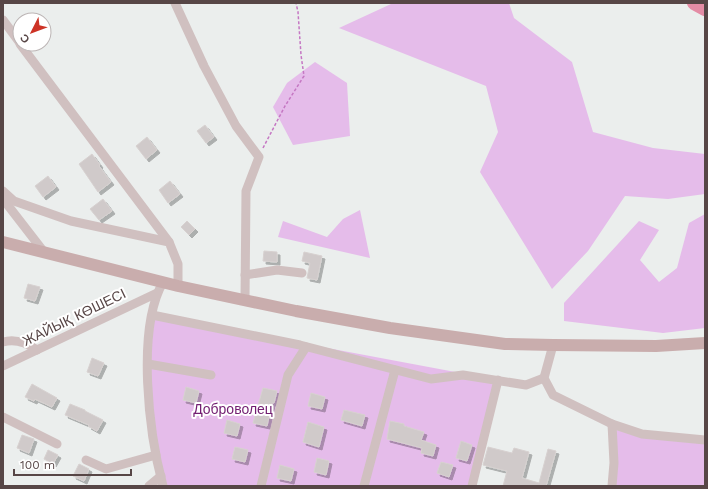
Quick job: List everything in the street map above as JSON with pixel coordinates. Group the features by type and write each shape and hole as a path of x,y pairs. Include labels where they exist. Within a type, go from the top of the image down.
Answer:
{"main road":[{"path":"3,242 178,286 296,311 390,328 505,344 656,346 705,343"}],"street":[{"path":"175,3 204,66 236,126 259,157 246,192 245,300"},
{"path":"3,20 12,33"},
{"path":"26,52 169,242 178,264 178,286"},
{"path":"3,191 14,201 71,221 169,242"},
{"path":"3,199 6,209 44,252"},
{"path":"245,276 277,270 302,273"},
{"path":"163,282 157,293 149,330 148,364 148,393 156,455 163,486"},
{"name":"ЖАЙЫҚ КӨШЕСІ","path":"3,366 157,293"},
{"path":"152,315 306,347 431,380 463,375 526,385 544,378"},
{"path":"3,342 15,340 28,344 37,350"},
{"path":"553,345 544,378 553,396 612,424 642,434 705,440"},
{"path":"261,486 288,375 306,347"},
{"path":"148,364 211,375"},
{"path":"364,486 395,370"},
{"path":"472,486 498,380"},
{"path":"3,417 57,444"},
{"path":"612,424 614,463 612,486"},
{"path":"86,460 106,469 156,455"},
{"path":"149,486 161,476"}],"path":[{"path":"259,157 285,106 304,76 300,55 298,12 296,3"}],"green space":[{"path":"391,3 509,3 514,18 572,62 593,132 653,148 705,154 705,194 668,199 625,196 588,251 552,289 480,172 498,132 486,86 339,28"},
{"path":"315,62 347,83 350,136 293,145 273,107 287,83"},
{"path":"360,210 370,258 278,237 283,221 327,237 343,219"},
{"path":"705,214 705,328 663,333 564,321 564,303 639,221 659,230 640,260 659,282 677,268 689,223"},
{"name":"Доброволец","path":"152,315 498,380 475,486 165,486 156,455 148,364"},
{"path":"612,424 642,434 705,440 705,486 613,486"}],"building":[{"path":"205,125 214,137 206,143 197,131"},
{"path":"147,137 157,150 146,159 136,146"},
{"path":"92,154 111,182 98,192 79,164"},
{"path":"48,176 56,187 43,197 35,186"},
{"path":"170,181 180,194 168,203 159,190"},
{"path":"103,199 112,211 99,220 90,209"},
{"path":"187,221 195,229 189,235 181,227"},
{"path":"264,251 277,252 277,262 263,261"},
{"path":"304,252 322,256 317,280 307,278 310,263 302,261"},
{"path":"28,284 40,287 35,301 24,298"},
{"path":"92,358 104,363 98,376 87,372"},
{"path":"32,384 57,398 52,407 35,399 34,401 25,397"},
{"path":"186,387 199,391 196,403 183,400"},
{"path":"263,388 277,391 274,403 272,403 267,426 253,423"},
{"path":"311,393 325,397 322,409 308,406"},
{"path":"70,404 103,420 97,431 88,426 89,425 65,415"},
{"path":"344,410 365,415 362,426 341,420"},
{"path":"227,420 240,424 237,436 224,433"},
{"path":"390,421 404,424 404,426 424,432 421,440 436,445 433,456 421,453 422,448 387,439"},
{"path":"308,422 324,427 319,447 303,442"},
{"path":"22,435 34,439 29,453 17,448"},
{"path":"461,441 472,445 467,461 456,458"},
{"path":"235,447 248,450 245,462 232,459"},
{"path":"488,447 512,453 514,448 529,452 522,478 539,483 548,449 556,451 546,486 503,486 507,471 483,465"},
{"path":"48,450 58,455 53,464 44,459"},
{"path":"317,458 329,461 326,475 314,472"},
{"path":"441,462 453,465 449,477 437,473"},
{"path":"79,464 89,469 84,481 73,476"},
{"path":"280,465 294,469 291,481 277,478"}],"waterway":[{"path":"694,3 705,9"}]}
